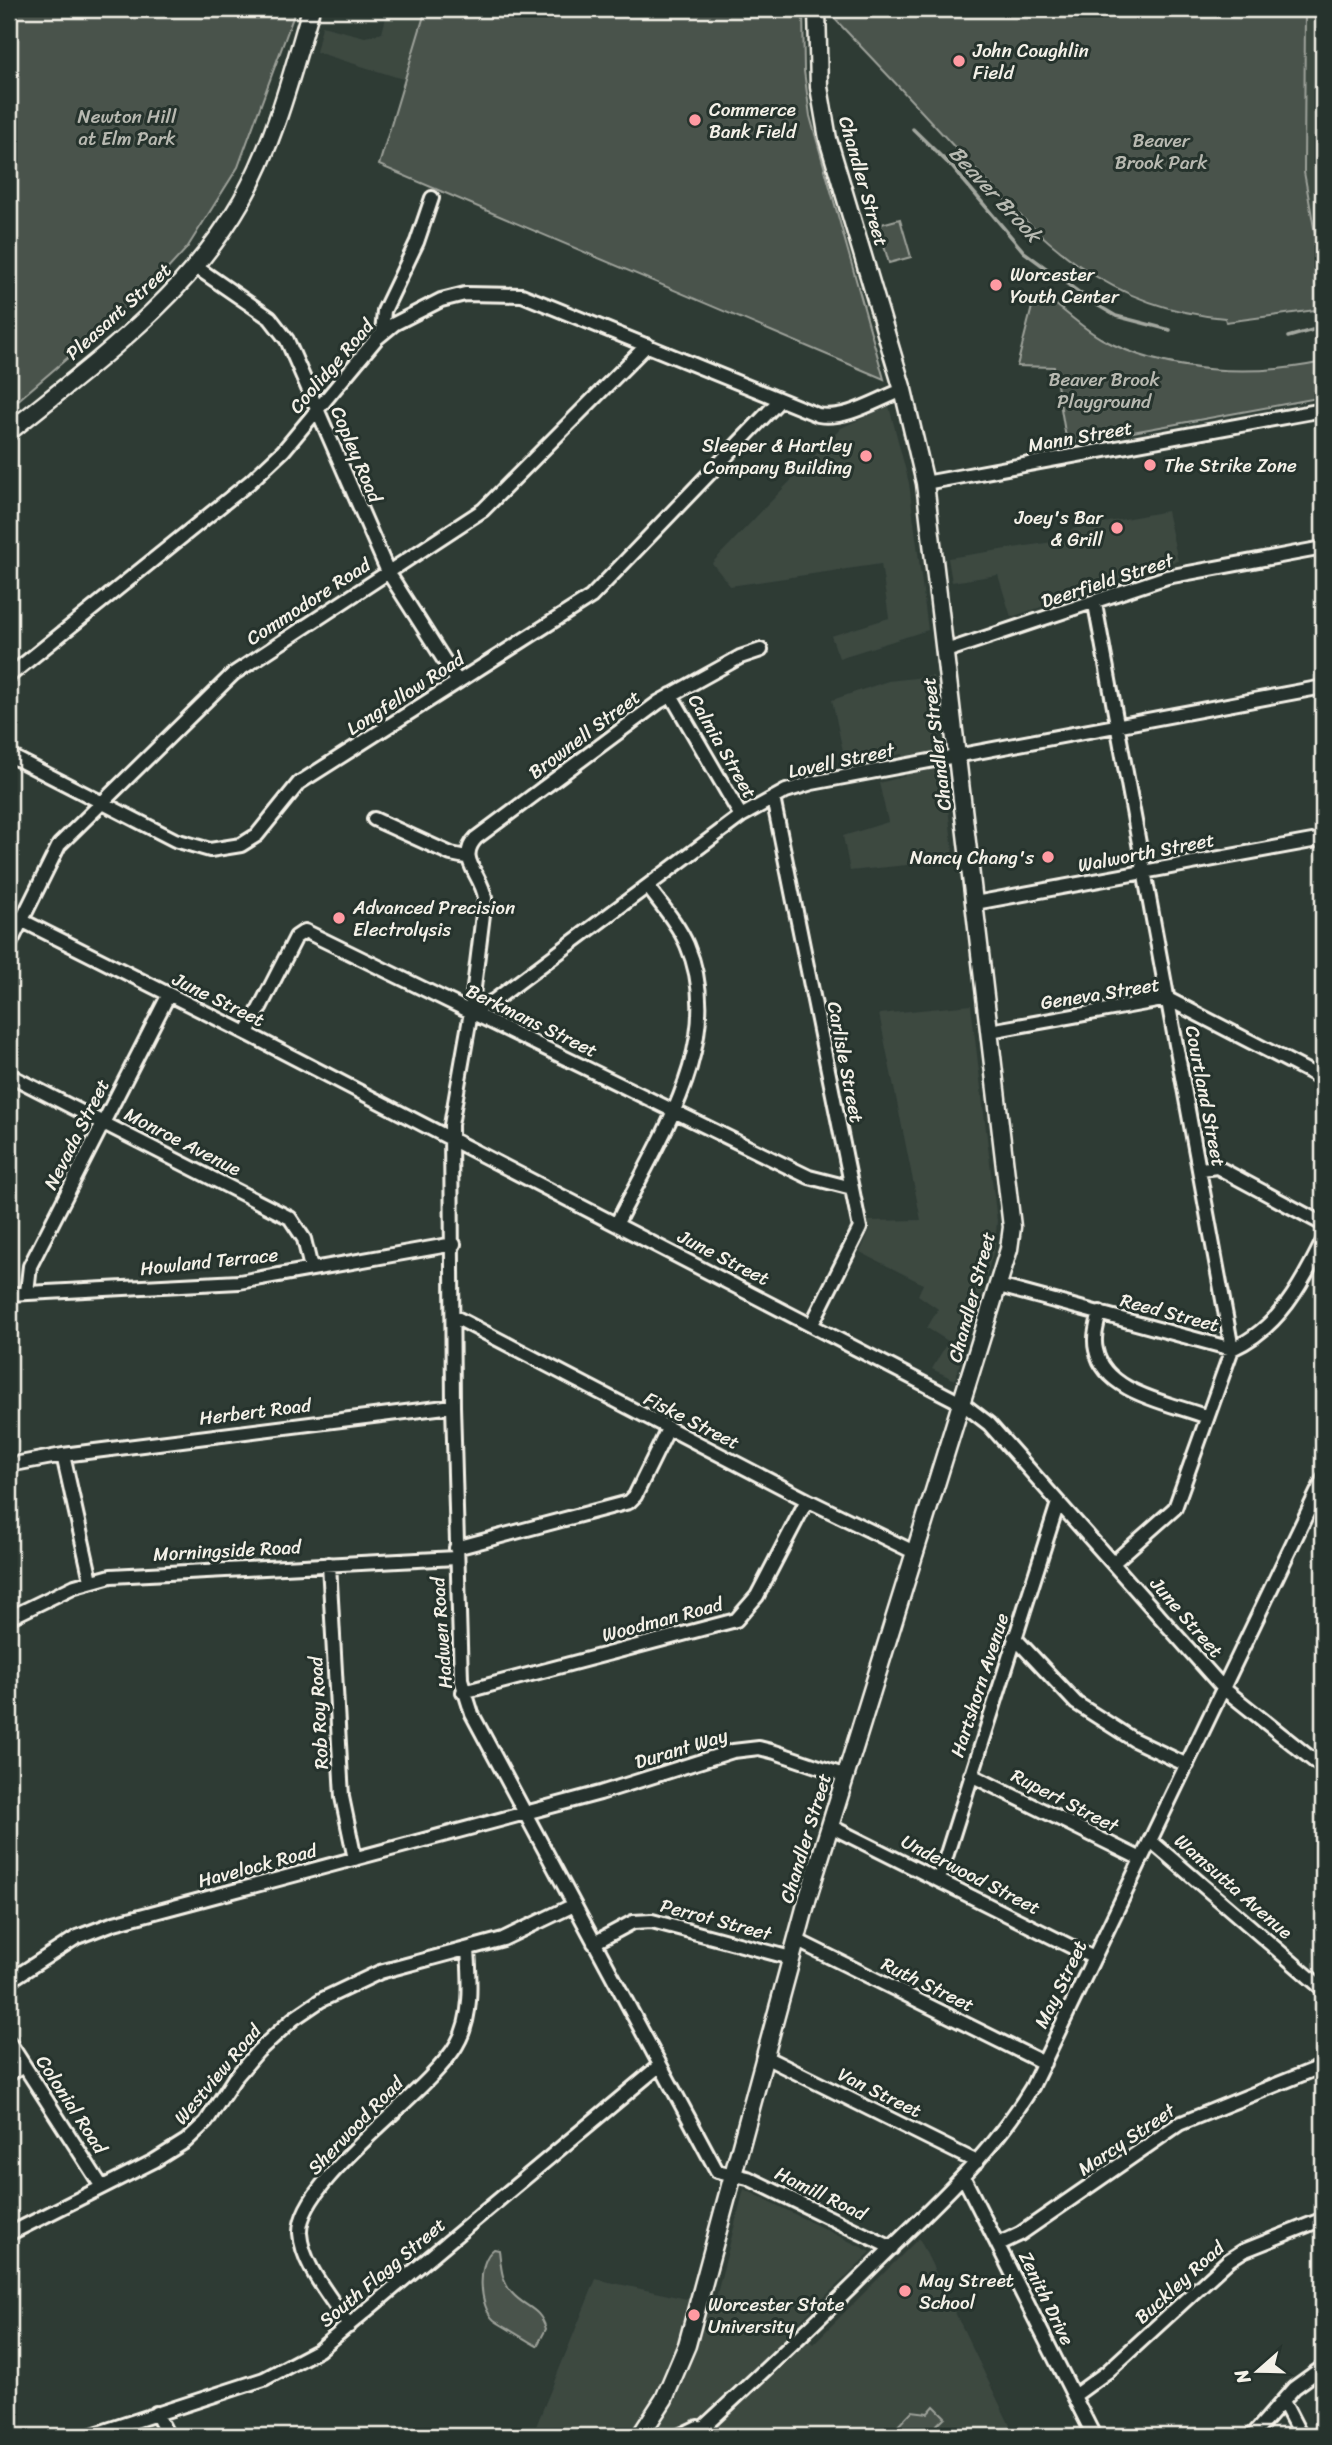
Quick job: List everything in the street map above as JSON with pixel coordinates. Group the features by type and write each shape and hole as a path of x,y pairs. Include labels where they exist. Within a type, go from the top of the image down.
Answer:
{"main road":[{"name":"Pleasant Street","path":"9,432 173,295 196,267 243,199 266,147 311,9"},
{"name":"Chandler Street","path":"646,2435 686,2347 796,1940 999,1286 1012,1227 925,483 903,390 828,139 819,87 817,9"}],"street":[{"path":"382,334 384,311 417,242 432,198"},
{"name":"Copley Road","path":"196,267 236,292 277,325 318,410 388,572 458,682"},
{"name":"Coolidge Road","path":"9,676 250,482 283,451 382,334 415,311 441,300 465,294 494,292 522,295 807,413 831,417 903,390"},
{"name":"Commodore Road","path":"9,946 15,917 59,845 233,674 483,510 647,345"},
{"name":"Longfellow Road","path":"9,755 175,840 215,850 241,845 266,827 285,797 299,783 591,597 779,401"},
{"name":"Mann Street","path":"925,483 1323,410"},
{"name":"Deerfield Street","path":"946,651 1095,604 1167,578 1323,548"},
{"name":"Courtland Street","path":"1095,604 1232,1349 1175,1508 1113,1563"},
{"name":"Brownell Street","path":"466,858 475,838 671,695 740,657 761,650"},
{"name":"Lovell Street","path":"471,1012 495,1000 741,816 773,797 812,783 1323,687"},
{"name":"Calmia Street","path":"671,695 741,816"},
{"name":"Carlisle Street","path":"773,797 860,1228 812,1324"},
{"path":"374,819 451,854 466,858 482,881 485,898 471,1012 451,1125 452,1139"},
{"name":"Walworth Street","path":"975,903 1323,839"},
{"path":"617,1223 674,1110 696,1041 698,989 687,945 648,887"},
{"name":"June Street","path":"15,917 617,1223 963,1404 989,1424 1224,1689 1323,1768"},
{"name":"Berkmans Street","path":"247,1033 301,931 809,1177 852,1188"},
{"name":"Nevada Street","path":"27,1292 30,1266 169,996"},
{"name":"Geneva Street","path":"990,1031 1168,999 1323,1079"},
{"name":"Monroe Avenue","path":"9,1075 290,1218 304,1240 311,1268"},
{"name":"Hadwen Road","path":"452,1139 453,1406 456,1553 463,1692 709,2160 717,2171 732,2176"},
{"path":"1201,1169 1217,1167 1323,1224"},
{"name":"Reed Street","path":"999,1286 1232,1349 1246,1343 1287,1307 1323,1241"},
{"name":"Howland Terrace","path":"9,1294 239,1282 454,1244"},
{"path":"1100,1312 1095,1348 1107,1373 1131,1388 1207,1417"},
{"name":"Fiske Street","path":"453,1317 807,1500 916,1553"},
{"name":"Herbert Road","path":"9,1465 63,1455 453,1406"},
{"name":"Morningside Road","path":"9,1618 91,1580 111,1576 329,1564 456,1553 629,1502 635,1496 668,1429"},
{"path":"63,1455 91,1580"},
{"name":"May Street","path":"694,2436 808,2332 964,2178 1003,2134 1044,2063 1323,1480"},
{"name":"Woodman Road","path":"463,1692 736,1620 757,1596 807,1500"},
{"name":"Hartshorn Avenue","path":"939,1879 1058,1503"},
{"name":"Rob Roy Road","path":"329,1564 342,1797 355,1858"},
{"path":"1014,1637 1076,1703 1134,1740 1187,1765"},
{"name":"Durant Way","path":"526,1812 746,1749 775,1752 846,1776"},
{"name":"Rupert Street","path":"971,1775 1141,1859"},
{"name":"Havelock Road","path":"9,1981 77,1937 110,1924 526,1812"},
{"name":"Underwood Street","path":"830,1826 1094,1958"},
{"name":"Wamsutta Avenue","path":"1151,1841 1323,1989"},
{"name":"Westview Road","path":"9,2234 154,2161 197,2133 246,2064 308,2008 363,1978 468,1950 516,1934 574,1905"},
{"name":"Perrot Street","path":"594,1943 633,1922 652,1921 791,1958"},
{"name":"Ruth Street","path":"796,1940 1044,2063"},
{"name":"Sherwood Road","path":"349,2326 302,2248 300,2230 303,2215 323,2183 457,2045 467,2014 468,1950"},
{"name":"Colonial Road","path":"9,2042 102,2187"},
{"name":"Van Street","path":"765,2057 978,2162"},
{"path":"9,2074 24,2066"},
{"name":"South Flagg Street","path":"89,2436 287,2369 319,2350 659,2066"},
{"name":"Marcy Street","path":"999,2244 1020,2234 1179,2123 1323,2066"},
{"name":"Hamill Road","path":"732,2176 748,2178 891,2248"},
{"name":"Zenith Drive","path":"964,2178 1094,2436"},
{"name":"Buckley Road","path":"1074,2396 1107,2372 1229,2260 1243,2251 1323,2219"},
{"path":"1252,2436 1305,2378 1323,2367"},
{"path":"1283,2401 1301,2436"},
{"path":"156,2413 168,2436"},
{"name":"May Street","path":"679,2436 711,2420"}],"shaded area":[{"path":"388,9 426,9 406,80 316,52 322,26 365,37 382,33"},
{"path":"1305,9 1323,9 1323,278 1304,181"},
{"path":"889,406 909,483 928,630 839,658 831,636 889,618 881,564 730,586 712,563 841,428"},
{"path":"1167,511 1178,561 1145,568 1087,592 1011,617 998,575 952,582 948,558 1072,539 1071,529"},
{"path":"933,676 954,860 850,871 843,836 888,822 879,783 906,776 902,754 846,765 832,700 888,681"},
{"path":"971,1005 997,1221 995,1247 955,1380 932,1369 948,1341 927,1328 938,1309 918,1295 923,1284 860,1252 870,1230 867,1221 921,1220 879,1014"},
{"name":"Worcester State University","path":"744,2189 871,2252 796,2325 813,2344 919,2238 1015,2436 532,2436 596,2279 714,2305"}],"green space":[{"name":"Newton Hill at Elm Park","path":"9,9 296,9 238,167 187,248 154,284 9,408"},
{"path":"426,9 803,9 804,71 810,116 884,379 379,165"},
{"name":"Beaver Brook Park","path":"878,9 1305,9 1304,172 1323,278 1323,309 1226,322 1225,318 1181,311 1143,300 1076,263 1045,239 1017,212 832,16 832,13"},
{"path":"900,219 911,257 889,263 878,225"},
{"name":"Beaver Brook Playground","path":"1034,299 1042,305 1051,301 1102,339 1128,351 1182,366 1239,371 1323,362 1323,397 1067,444 1054,367 1017,366"},
{"path":"494,2249 499,2250 502,2273 508,2288 536,2312 543,2322 546,2329 537,2346 494,2320 485,2305 482,2274 488,2255"},
{"path":"934,2406 945,2417 925,2436 900,2436 894,2430 912,2411 928,2413"}],"waterway":[{"name":"Beaver Brook","path":"913,129 953,168 1024,252 1092,302 1116,316 1170,330"},
{"name":"Beaver Brook","path":"1288,337 1323,327"}],"place":[{"name":"John Coughlin Field","path":"959,61"},
{"name":"Commerce Bank Field","path":"695,120"},
{"name":"Worcester Youth Center","path":"996,285"},
{"name":"Sleeper & Hartley Company Building","path":"866,456"},
{"name":"The Strike Zone","path":"1150,465"},
{"name":"Joey's Bar & Grill","path":"1117,528"},
{"name":"Nancy Chang's","path":"1048,857"},
{"name":"Advanced Precision Electrolysis","path":"339,918"},
{"name":"May Street School","path":"905,2291"},
{"name":"Worcester State University","path":"694,2315"}]}
